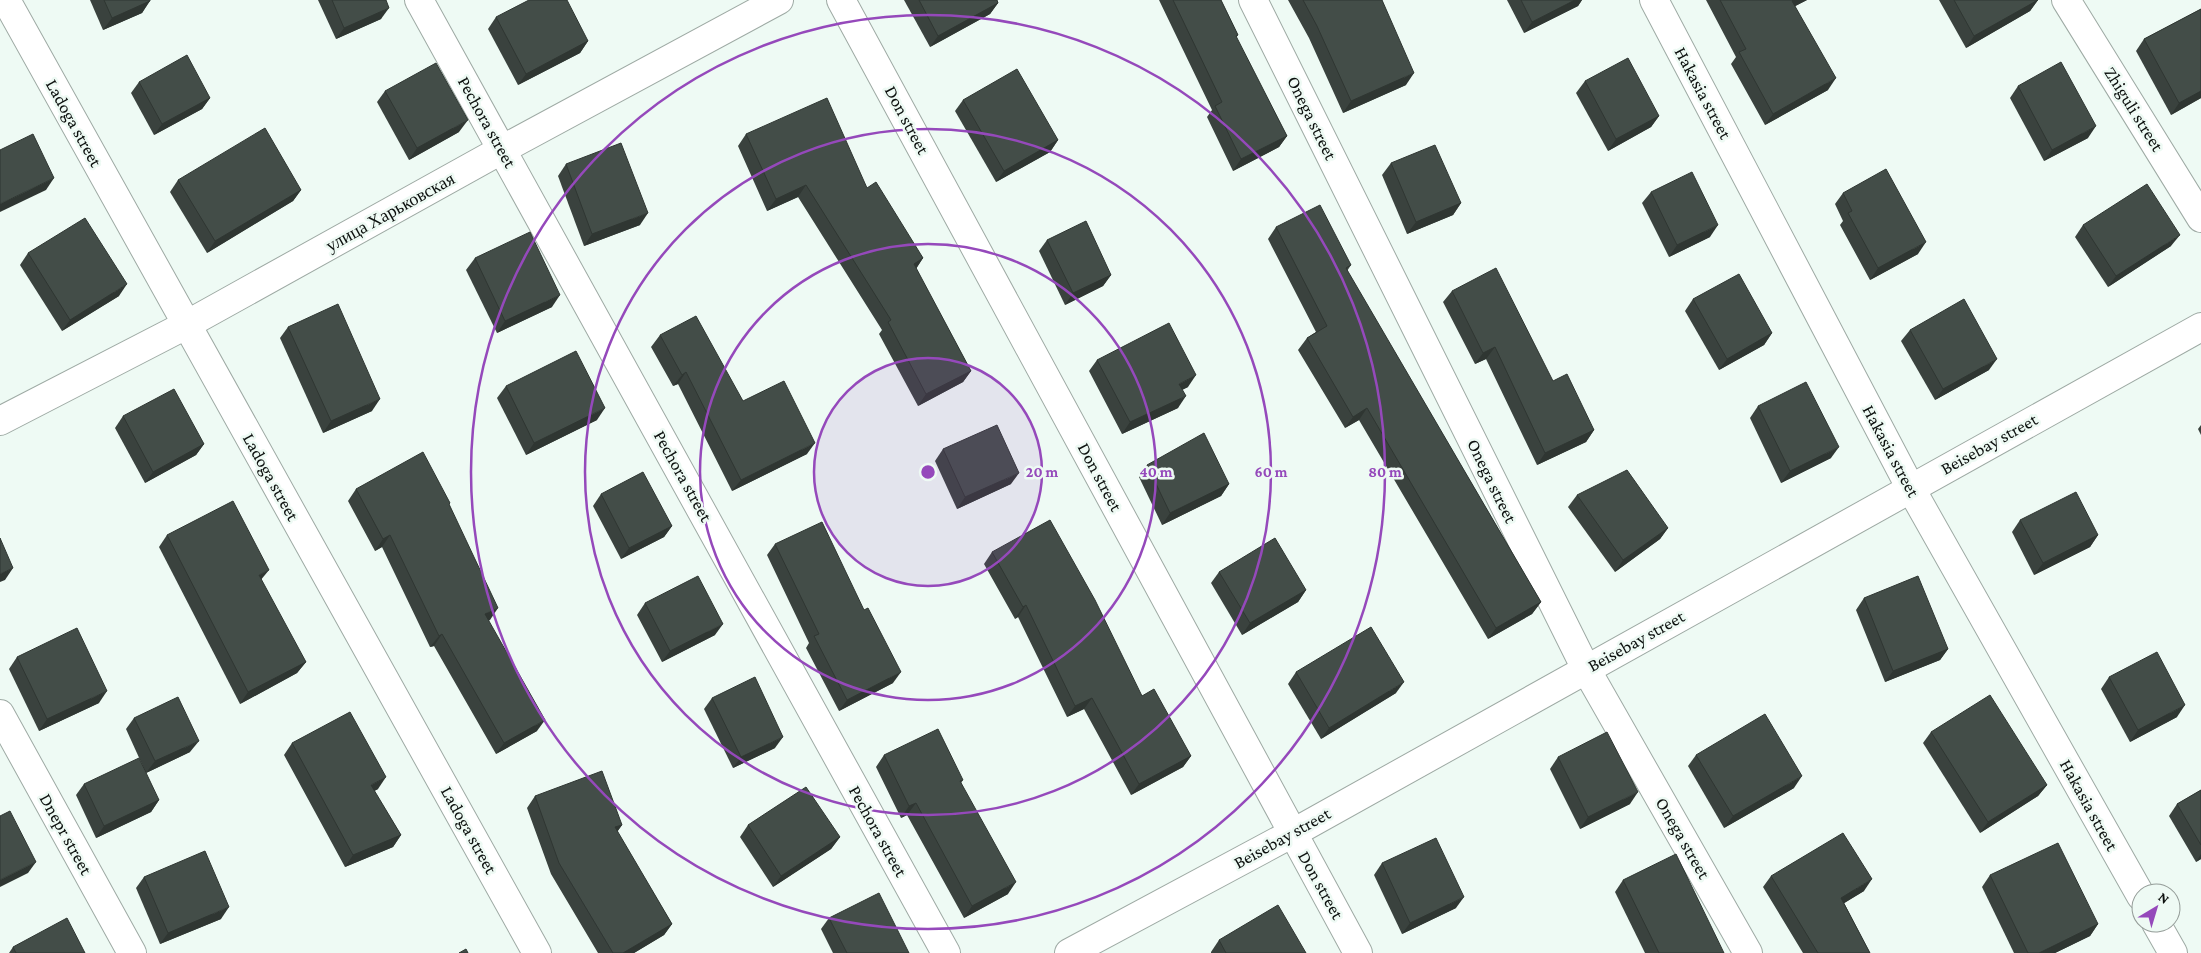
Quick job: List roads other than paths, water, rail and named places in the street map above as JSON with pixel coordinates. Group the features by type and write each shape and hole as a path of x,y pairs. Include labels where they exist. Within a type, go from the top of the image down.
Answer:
{"street":[{"name":"Ladoga street","path":"6,0 537,953"},
{"name":"Pechora street","path":"419,0 946,953"},
{"name":"улица Харьковская","path":"0,421 186,325 503,149 779,0"},
{"name":"Don street","path":"841,0 1358,953"},
{"name":"Onega street","path":"1253,0 1586,669 1748,953"},
{"name":"Hakasia street","path":"1654,0 1910,488 2134,883"},
{"name":"Zhiguli street","path":"2066,0 2201,218"},
{"name":"Beisebay street","path":"1069,953 1293,833 2201,327"},
{"name":"Dnepr street","path":"0,714 132,953"},
{"path":"2162,933 2173,953"}]}
